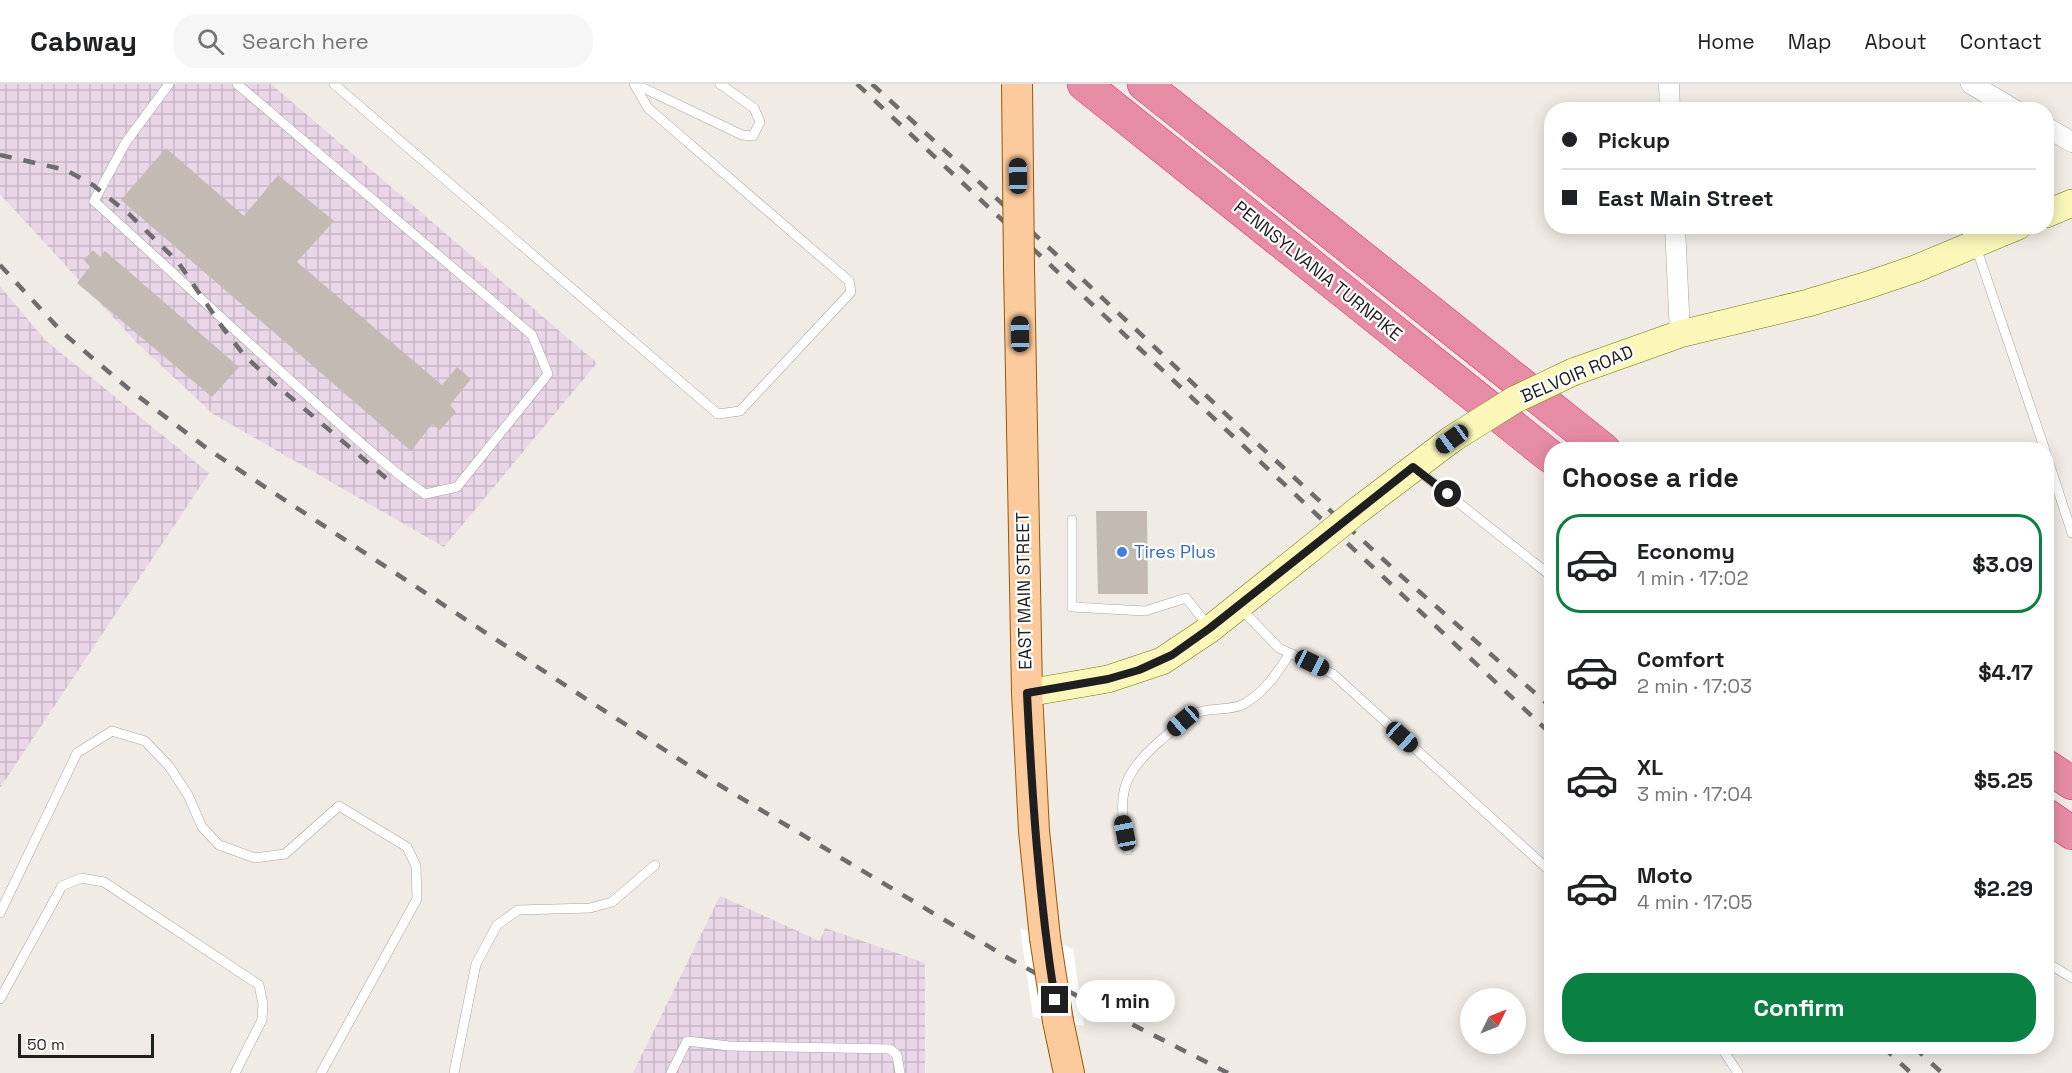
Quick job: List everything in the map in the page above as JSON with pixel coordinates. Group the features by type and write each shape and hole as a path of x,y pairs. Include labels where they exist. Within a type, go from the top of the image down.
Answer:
{"highway":[{"name":"PENNSYLVANIA TURNPIKE","path":"1084,84 1544,451"},
{"name":"PENNSYLVANIA TURNPIKE","path":"1144,84 1594,442"},
{"path":"2054,771 2072,783"},
{"path":"2054,820 2072,832"}],"main road":[{"name":"EAST MAIN STREET","path":"1017,84 1027,693 1034,831 1045,938 1069,1073"}],"street":[{"path":"1669,84 1670,102"},
{"path":"1971,84 2001,102"},
{"path":"2054,132 2072,142"},
{"path":"2054,211 2072,203"},
{"path":"1675,234 1680,334"},
{"name":"BELVOIR ROAD","path":"1027,693 1108,679 1139,670 1176,653 1413,467 1514,399 1573,372 1680,334 1842,293 1915,269 2000,234"}],"lane":[{"path":"169,84 126,142 94,201 259,353 393,471 425,494 457,487 548,374 532,336 237,84"},
{"path":"334,84 718,414 740,411 851,292 849,280 648,108 634,84"},
{"path":"634,84 742,135 753,136 760,122 754,108 720,84"},
{"path":"1976,245 2042,442"},
{"path":"1413,467 1544,570"},
{"path":"2054,479 2072,533"},
{"path":"1072,520 1072,607 1145,610 1186,598 1210,628"},
{"path":"1238,606 1279,648 1333,674 1544,866"},
{"path":"1128,850 1121,801 1127,780 1135,765 1194,713 1242,705 1252,698 1275,675 1290,653"},
{"path":"0,914 77,753 112,731 144,741 169,766 188,795 202,827 219,845 255,858 285,854 339,806 406,847 416,866 417,899 321,1073"},
{"path":"454,1073 476,964 497,925 518,910 590,908 612,902 655,865"},
{"path":"0,999 62,886 81,878 104,882 259,985 263,1004 262,1020 235,1073"},
{"path":"2054,967 2072,978"},
{"path":"671,1073 687,1041 729,1046 890,1049 897,1055 900,1073"},
{"path":"1726,1054 1738,1073"}],"shaded area":[{"path":"0,84 271,84 597,363 444,547 213,414 135,341 0,194"},
{"path":"0,286 45,340 209,473 0,788"},
{"path":"720,896 820,941 825,928 925,963 925,1073 633,1073"}],"pier":[{"path":"1020,928 1073,949 1084,1026 1033,1017"}],"building":[{"path":"166,148 244,216 278,175 334,221 297,262 442,385 457,367 471,379 450,405 456,412 440,430 432,424 411,451 121,200"},
{"path":"93,250 100,257 105,251 239,367 212,397 77,283 90,267 84,260"},
{"name":"Tires Plus","path":"1096,511 1147,511 1148,594 1098,594"}],"railway":[{"path":"857,84 1544,727"},
{"path":"872,84 1398,573 1544,701"},
{"path":"0,155 66,170 93,185 129,214 178,262 244,355 386,478"},
{"path":"0,265 62,332 130,390 209,450 574,691 711,780 1008,958 1092,1004 1228,1073"},
{"path":"1891,1054 1911,1073"},
{"path":"1922,1054 1942,1073"}],"place":[{"name":"Tires Plus","path":"1122,552"}],"route":[{"path":"1055,1000 1045,938 1034,831 1027,693 1108,679 1162,661 1210,628 1413,467 1448,494"}]}
